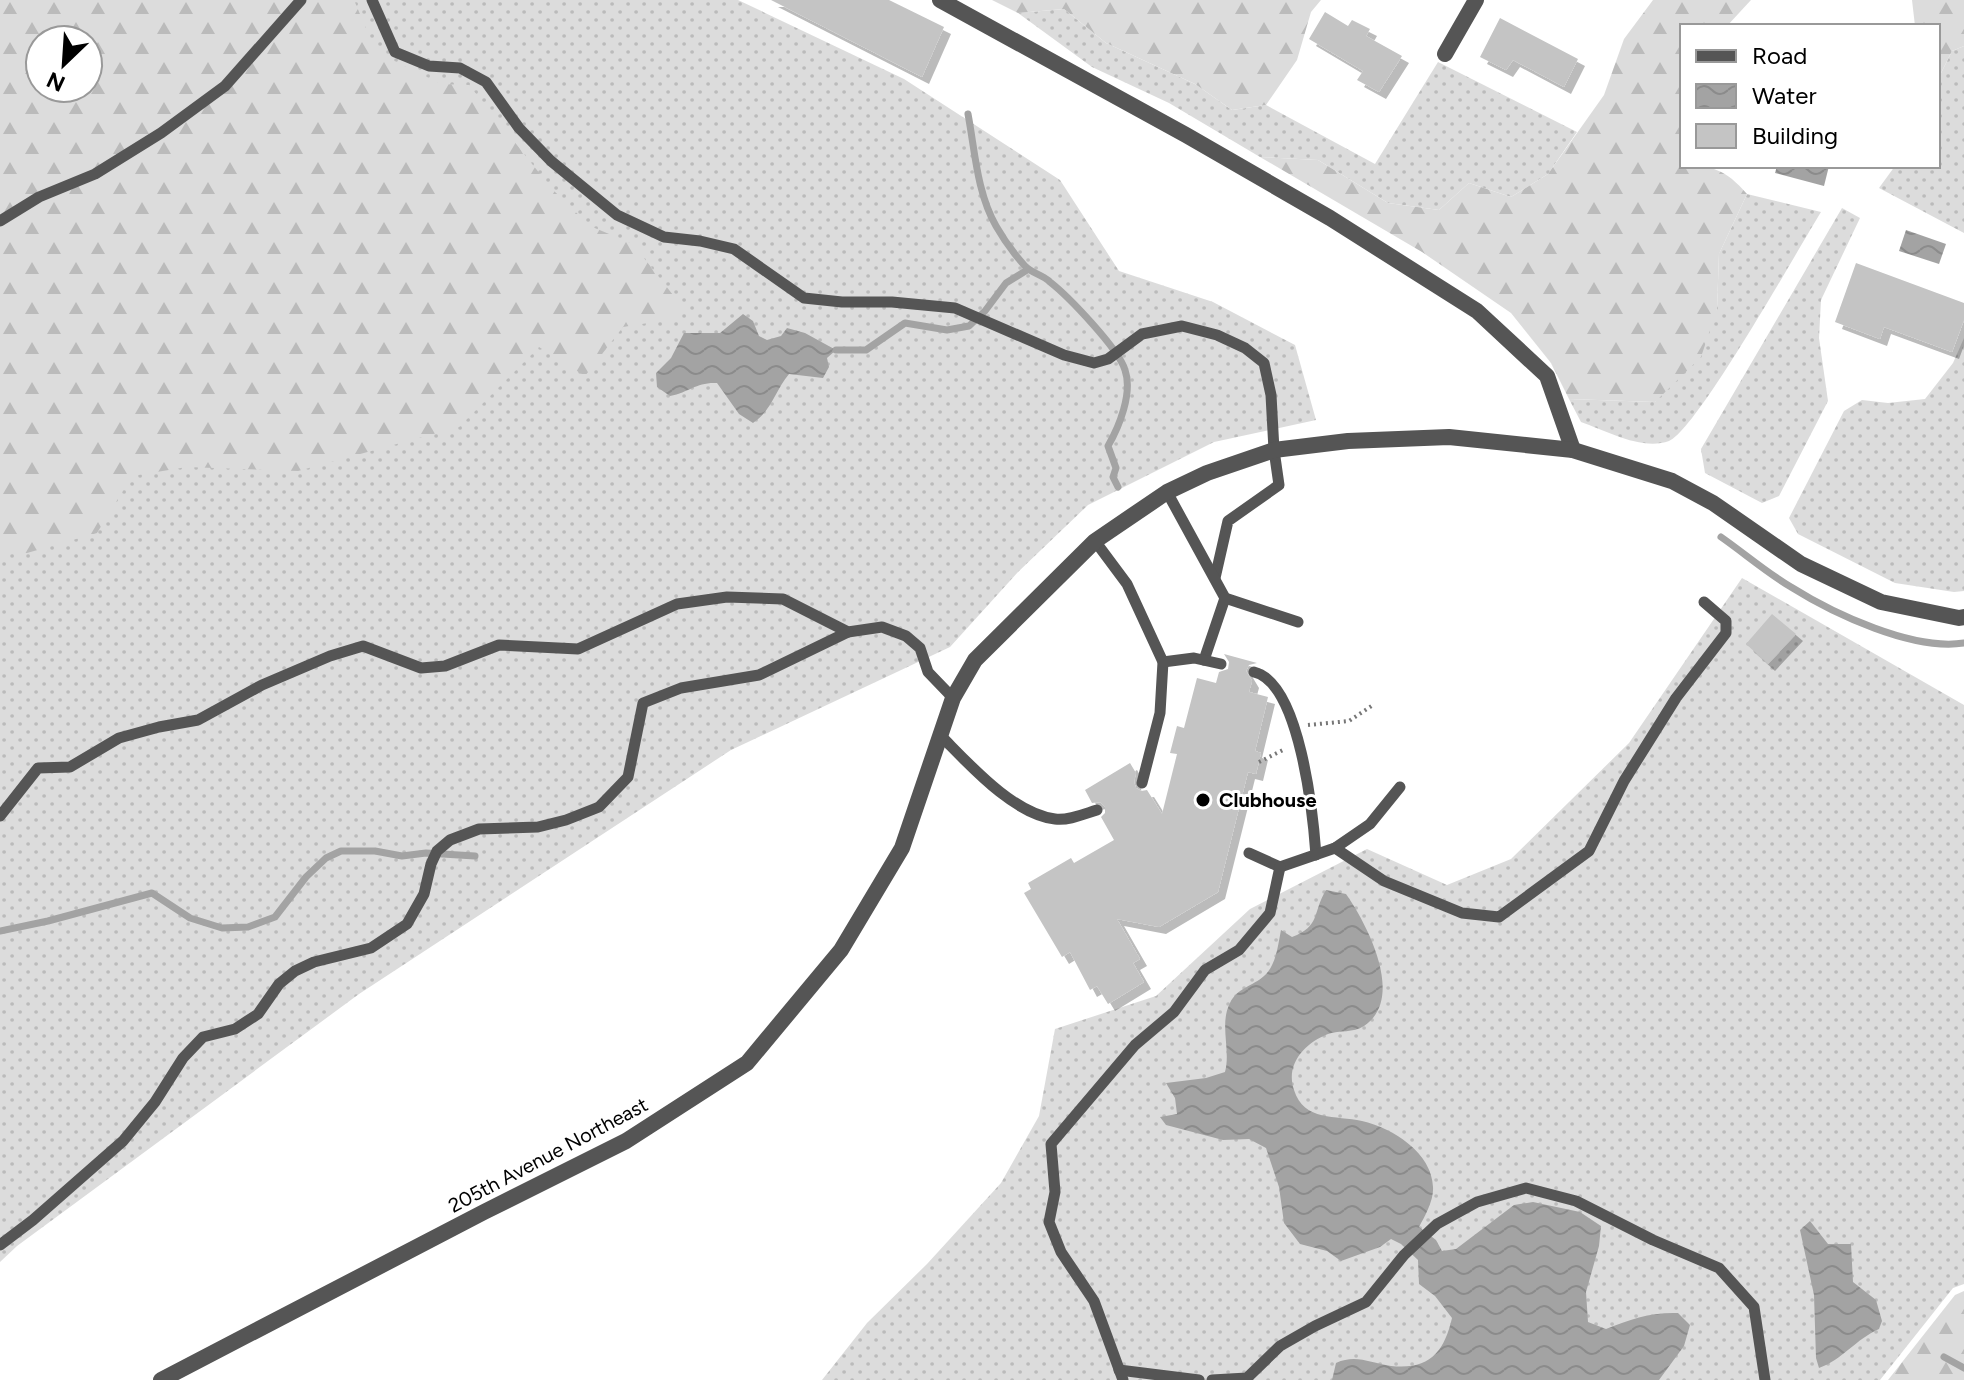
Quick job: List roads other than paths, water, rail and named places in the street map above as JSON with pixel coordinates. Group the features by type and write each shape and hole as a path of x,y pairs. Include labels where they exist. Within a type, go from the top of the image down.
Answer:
{"street":[{"path":"940,0 1330,218 1477,311 1547,376 1573,450"},
{"path":"1445,54 1476,0"},
{"name":"205th Avenue Northeast","path":"161,1380 626,1141 747,1063 841,950 902,848 953,698 975,660 1095,541 1167,492 1207,473 1274,450 1348,441 1449,437 1573,450 1672,481 1713,503 1801,564 1881,602 1964,617"}],"lane":[{"path":"0,221 39,197 95,174 161,133 225,86 301,0"},
{"path":"372,0 395,52 429,66 460,68 486,82 519,128 551,161 617,215 664,237 734,249 804,298 955,308 1064,355 1094,363 1108,359 1142,334 1182,326 1217,335 1245,348 1264,363 1271,395 1279,485 1228,521 1215,578"},
{"path":"1167,492 1225,598 1298,622"},
{"path":"1095,541 1127,584 1163,662 1160,713 1142,783"},
{"path":"0,816 38,768 70,767 119,738 198,720 262,685 330,656 363,646 421,668 445,666 499,645 578,649 677,604 727,597 783,599 848,632"},
{"path":"1204,660 1225,598"},
{"path":"1335,848 1384,881 1462,913 1499,917 1589,851 1624,781 1676,698 1726,633 1726,621 1704,602"},
{"path":"0,1245 123,1141 163,1092 183,1058 203,1037 235,1029 258,1014 279,984 295,971 314,962 371,948 407,924 424,894 437,851 450,840 479,829 538,827 599,807 628,777 643,703 681,688 759,675 848,632 882,627 906,636 920,648 928,672 953,698"},
{"path":"1163,662 1194,658 1221,664"},
{"path":"1254,672 1262,674 1280,692 1312,808 1316,855"},
{"path":"941,736 977,772 1035,814 1057,820 1097,810"},
{"path":"1249,853 1280,867 1335,848 1370,824 1400,787"},
{"path":"1199,1380 1121,1375 1094,1301 1061,1252 1049,1222 1055,1192 1051,1144 1135,1045 1174,1012 1205,970 1239,950 1270,913 1280,867"},
{"path":"1212,1380 1247,1378 1280,1346 1366,1302 1404,1255 1437,1224 1477,1202 1526,1188 1576,1201 1653,1240 1719,1268 1754,1307 1765,1380"}],"water":[{"path":"1776,168 1828,168 1824,186 1775,173"},
{"path":"1906,230 1946,244 1939,264 1899,251"},
{"path":"743,314 753,321 759,336 767,340 781,336 787,328 805,333 836,350 827,358 829,367 823,378 789,374 765,412 753,423 739,414 717,383 704,384 670,396 657,387 656,373 671,358 684,333 720,333"},
{"path":"1326,890 1346,894 1364,923 1379,961 1382,998 1376,1014 1364,1026 1328,1034 1312,1043 1299,1056 1292,1080 1299,1100 1305,1108 1322,1115 1362,1121 1386,1129 1418,1153 1426,1163 1433,1187 1431,1202 1419,1227 1436,1240 1442,1251 1456,1249 1514,1205 1533,1202 1580,1212 1601,1226 1599,1246 1586,1292 1588,1322 1606,1329 1641,1317 1678,1313 1690,1325 1684,1346 1659,1380 1332,1380 1336,1363 1343,1360 1357,1359 1391,1366 1416,1365 1425,1362 1439,1349 1452,1318 1435,1296 1419,1284 1418,1260 1391,1239 1380,1247 1341,1261 1327,1251 1300,1244 1284,1223 1279,1187 1266,1148 1249,1139 1223,1140 1166,1125 1160,1117 1177,1114 1175,1098 1166,1083 1206,1078 1225,1072 1225,1020 1230,1003 1237,994 1268,972 1276,955 1281,930 1292,937 1308,928"},
{"path":"1810,1221 1828,1244 1851,1244 1853,1282 1876,1300 1882,1321 1879,1329 1819,1368 1814,1295 1800,1230"}],"waterway":[{"path":"968,114 981,186 999,231 1025,266 1058,289 1092,323 1125,370 1126,399 1108,446 1116,468 1113,477 1118,487"},
{"path":"836,350 866,350 905,323 947,330 969,326 1006,283 1027,270"},
{"path":"1721,537 1782,581 1851,619 1898,636 1944,644 1964,643"},
{"path":"0,931 152,893 190,918 222,928 248,927 275,917 306,877 326,858 341,851 375,851 402,856 426,853 475,856"},
{"path":"1944,1357 1964,1368"}],"place":[{"name":"Clubhouse","path":"1203,800"}]}
